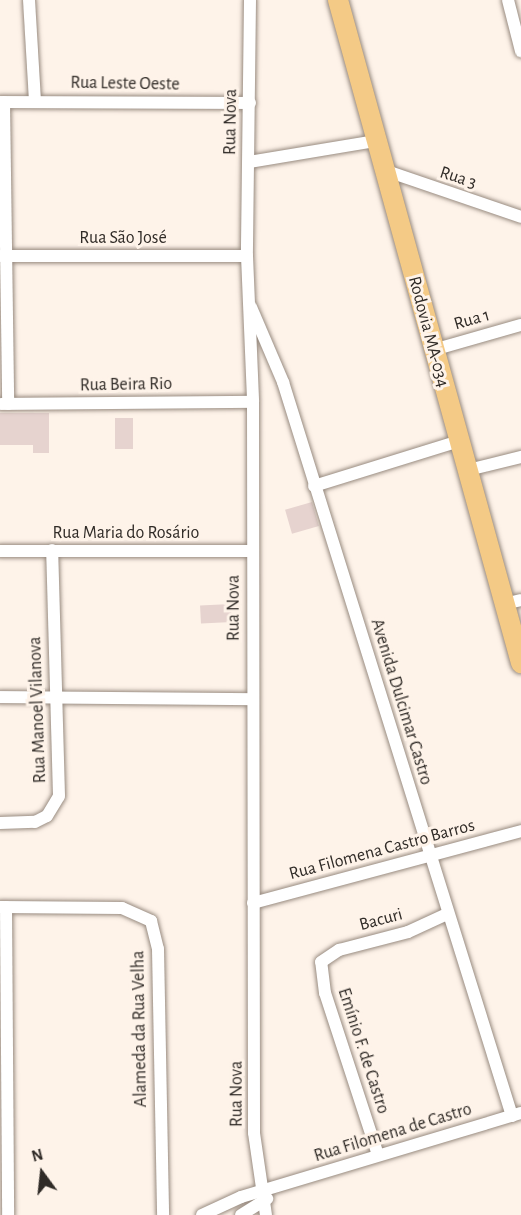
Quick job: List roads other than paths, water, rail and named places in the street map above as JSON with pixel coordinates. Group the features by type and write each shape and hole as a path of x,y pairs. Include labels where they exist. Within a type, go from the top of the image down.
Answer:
{"main road":[{"name":"Rodovia MA-034","path":"338,0 459,441 512,602 521,663"}],"street":[{"path":"29,0 34,101"},
{"name":"Rua Nova","path":"250,0 247,256 253,402 254,1133 264,1203"},
{"path":"508,0 521,51"},
{"path":"2,102 4,404"},
{"name":"Rua Leste Oeste","path":"2,102 250,103"},
{"path":"249,162 376,141"},
{"name":"Rua 3","path":"384,170 521,217"},
{"name":"Rua São José","path":"4,256 247,256"},
{"name":"Avenida Dulcimar Castro","path":"249,301 270,345 447,914 517,1115"},
{"name":"Rua 1","path":"433,350 521,325"},
{"name":"Rua Beira Rio","path":"4,404 253,402"},
{"path":"314,486 459,441"},
{"path":"468,470 521,457"},
{"name":"Rua Manoel Vilanova","path":"0,823 35,822 47,816 59,796 52,550"},
{"name":"Rua Maria do Rosário","path":"0,551 252,551"},
{"path":"0,697 253,699"},
{"name":"Rua Filomena Castro Barros","path":"253,903 521,831"},
{"name":"Alameda da Rua Velha","path":"8,1215 3,907 122,908 151,921 158,950 163,1215"},
{"name":"Bacuri","path":"323,957 408,932 447,914"},
{"name":"Emínio F. de Castro","path":"323,957 325,993 378,1155"},
{"name":"Rua Filomena de Castro","path":"264,1203 276,1189 378,1155 517,1115"},
{"path":"202,1215 264,1203"},
{"path":"241,1215 264,1203"}]}
